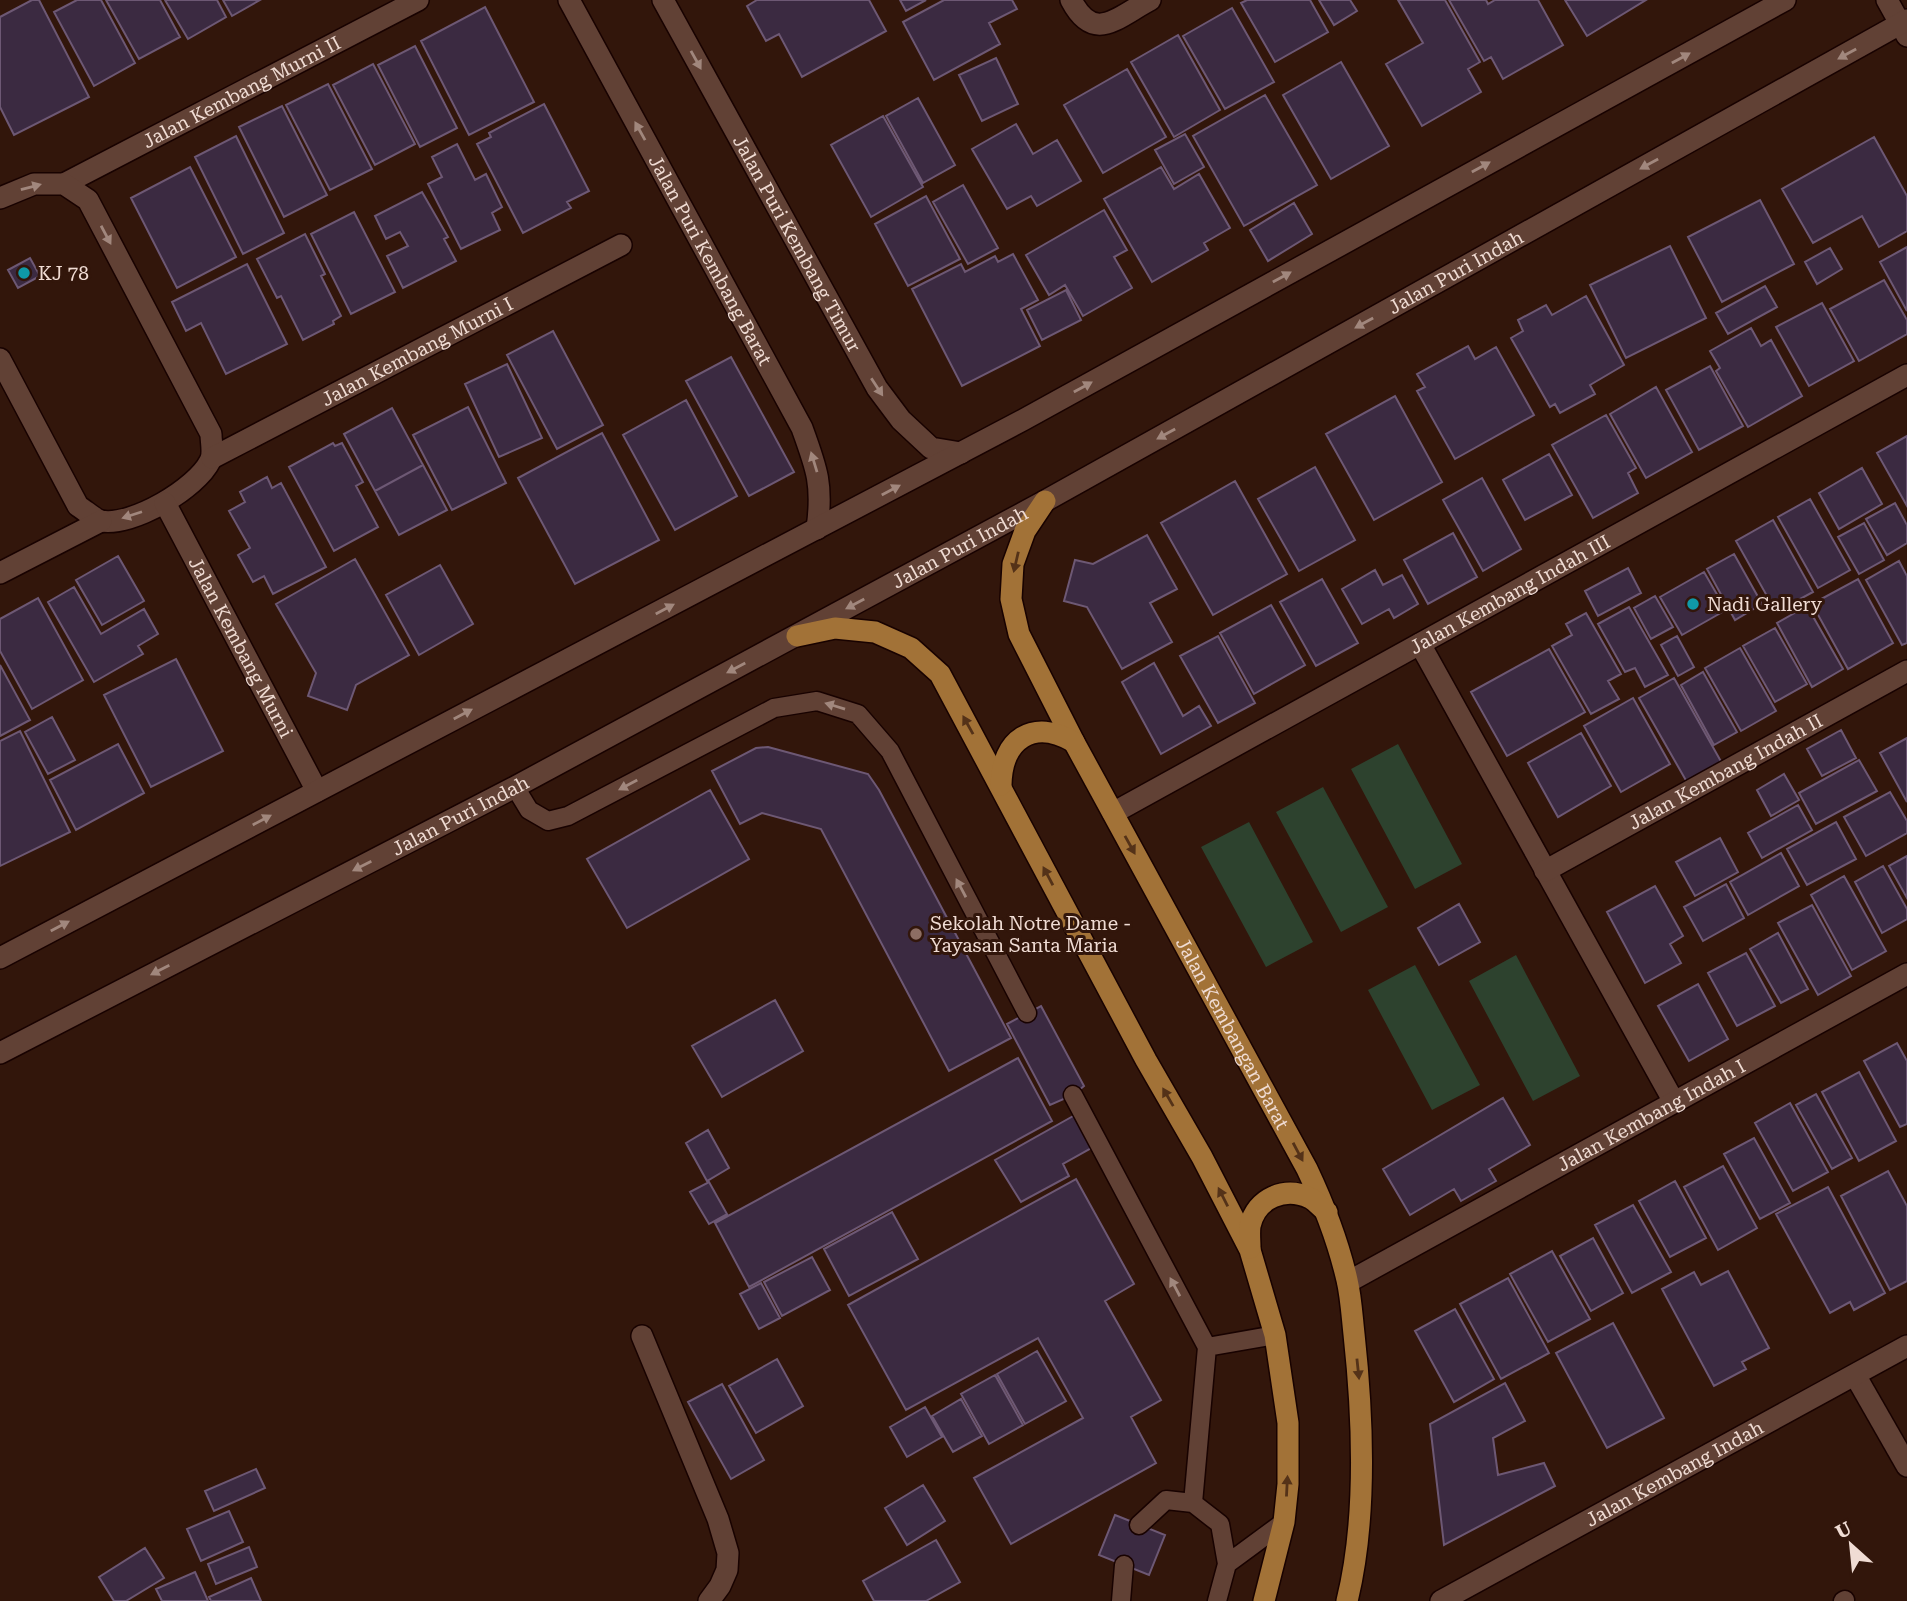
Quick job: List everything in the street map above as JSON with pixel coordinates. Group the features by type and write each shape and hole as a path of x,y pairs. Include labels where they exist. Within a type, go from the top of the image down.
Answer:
{"main road":[{"name":"Jalan Kembangan Barat","path":"1045,501 1025,531 1013,564 1012,599 1019,634 1074,742 1290,1138 1327,1213 1348,1282 1359,1380 1360,1478 1356,1566 1347,1601"},
{"path":"797,636 835,628 875,632 911,648 940,674 1250,1250 1275,1335 1288,1423 1288,1484 1284,1522 1264,1601"},
{"path":"1001,785 1001,766 1009,749 1023,737 1040,731 1058,733 1074,742"},
{"path":"1250,1250 1250,1227 1257,1209 1270,1196 1291,1192 1311,1199 1327,1213"}],"street":[{"name":"Jalan Kembang Murni II","path":"64,184 418,0"},
{"name":"Jalan Puri Kembang Barat","path":"569,0 802,428 816,465 821,497 817,529"},
{"name":"Jalan Puri Kembang Timur","path":"663,0 877,388 901,420 931,448 961,453"},
{"path":"1070,0 1082,19 1090,24 1100,25 1150,0"},
{"path":"0,958 961,453 1785,0"},
{"path":"1887,0 1905,27"},
{"name":"Jalan Puri Indah","path":"0,1053 516,787 797,636 1905,27"},
{"path":"0,198 34,184 64,184 88,201 211,434 212,458 197,480 165,503 127,519 101,521 0,573"},
{"name":"Jalan Kembang Murni I","path":"212,458 621,244"},
{"path":"0,359 78,506 101,521"},
{"name":"Jalan Kembang Indah III","path":"1113,813 1907,375"},
{"name":"Jalan Kembang Murni","path":"165,503 317,791"},
{"path":"1420,644 1674,1102"},
{"name":"Jalan Kembang Indah II","path":"1545,871 1907,671"},
{"name":"Jalan Kembang Indah I","path":"1348,1282 1907,974"},
{"path":"642,1336 718,1519 728,1553 727,1570 709,1601"},
{"name":"Jalan Kembang Indah","path":"1441,1601 1907,1346"},
{"path":"1855,1375 1907,1466"}],"lane":[{"path":"516,787 529,810 548,821 568,816 774,708 817,701 858,713 890,751 1027,1013"},
{"path":"1073,1095 1207,1347 1193,1503"},
{"path":"1207,1347 1275,1335"},
{"path":"1139,1525 1166,1500 1193,1503 1220,1524 1227,1564 1217,1601"},
{"path":"1227,1564 1284,1522"},
{"path":"1121,1601 1124,1564"}],"green space":[{"path":"1398,744 1462,864 1415,889 1351,769"},
{"path":"1323,787 1388,907 1341,932 1276,812"},
{"path":"1249,822 1313,942 1266,967 1201,847"},
{"path":"1516,955 1580,1076 1533,1101 1469,981"},
{"path":"1415,965 1480,1085 1432,1110 1368,990"}],"building":[{"path":"32,0 39,0 89,97 14,135 0,107 0,17"},
{"path":"77,0 101,0 135,63 94,86 54,12"},
{"path":"106,0 160,0 180,37 139,59"},
{"path":"165,0 217,0 226,17 188,39"},
{"path":"223,0 260,0 232,16"},
{"path":"757,0 869,0 886,31 802,77 779,34 766,41 747,6"},
{"path":"900,0 926,0 906,11"},
{"path":"944,0 1012,0 1017,9 989,23 1000,44 934,80 903,22"},
{"path":"1247,0 1310,0 1328,32 1275,62 1241,3"},
{"path":"1319,0 1350,0 1357,11 1334,25"},
{"path":"1398,0 1445,0 1480,62 1468,69 1481,92 1422,126 1386,64 1423,43"},
{"path":"1449,0 1486,0 1488,4 1495,0 1538,0 1563,45 1503,79 1491,57 1484,61"},
{"path":"1565,0 1646,0 1587,36"},
{"path":"485,7 534,102 469,135 421,41"},
{"path":"1232,8 1274,82 1225,109 1183,36"},
{"path":"1178,35 1220,110 1174,137 1131,62"},
{"path":"415,46 457,128 420,147 378,65"},
{"path":"996,58 1018,104 982,121 959,75"},
{"path":"1341,62 1389,146 1331,179 1283,95"},
{"path":"373,64 415,144 375,165 333,85"},
{"path":"1127,69 1166,137 1103,173 1064,105"},
{"path":"328,84 372,169 330,190 286,105"},
{"path":"1265,95 1317,185 1244,226 1193,136"},
{"path":"918,98 955,165 923,183 886,116"},
{"path":"544,104 589,191 567,202 571,208 523,233 477,144 491,137 489,133"},
{"path":"282,106 327,195 284,217 239,127"},
{"path":"883,116 923,187 871,217 831,145"},
{"path":"1016,124 1033,154 1057,140 1081,181 1037,206 1031,196 1007,209 972,149"},
{"path":"1185,134 1204,167 1174,184 1155,150"},
{"path":"236,136 284,233 243,254 195,157"},
{"path":"1874,137 1907,196 1907,231 1879,247 1862,216 1813,243 1782,189"},
{"path":"457,144 475,180 486,174 502,207 492,213 500,230 461,249 428,184 442,177 432,157"},
{"path":"190,167 236,257 177,288 131,198"},
{"path":"1161,167 1174,189 1199,174 1230,228 1204,243 1208,250 1152,282 1104,199"},
{"path":"963,185 998,248 968,264 933,202"},
{"path":"422,192 448,237 444,239 456,261 403,288 387,256 408,246 400,232 386,239 375,216"},
{"path":"926,196 960,259 908,286 875,224"},
{"path":"1760,200 1794,264 1722,302 1688,237"},
{"path":"1294,203 1312,234 1268,261 1250,230"},
{"path":"1104,210 1127,250 1114,257 1132,288 1083,316 1065,285 1049,295 1026,255"},
{"path":"354,212 395,292 351,314 311,234"},
{"path":"305,234 325,274 321,276 341,316 333,321 334,324 303,340 281,296 277,298 257,259"},
{"path":"1670,246 1706,318 1626,358 1590,285"},
{"path":"1907,247 1907,311 1880,262"},
{"path":"1830,248 1842,269 1817,284 1805,262"},
{"path":"1013,254 1038,300 1021,309 1040,346 962,386 912,289 961,264 965,272 995,256 998,262"},
{"name":"KJ 78","path":"30,258 40,276 18,288 8,270"},
{"path":"247,264 287,344 226,374 201,323 186,331 172,302"},
{"path":"1884,280 1907,320 1907,334 1859,361 1830,309"},
{"path":"1765,286 1777,307 1728,334 1716,313"},
{"path":"1066,290 1081,320 1042,340 1027,310"},
{"path":"1586,296 1624,365 1590,385 1595,394 1560,413 1555,404 1550,407 1511,338 1523,331 1518,320 1546,305 1552,315"},
{"path":"1822,303 1854,361 1809,386 1776,327"},
{"path":"1751,328 1761,346 1771,340 1802,396 1748,427 1716,371 1720,368 1710,351"},
{"path":"553,331 603,425 557,449 507,355"},
{"path":"1468,346 1475,359 1496,347 1534,415 1455,459 1417,391 1425,387 1417,374"},
{"path":"731,357 794,472 749,496 686,381"},
{"path":"507,364 542,438 499,457 465,384"},
{"path":"1710,366 1743,426 1699,450 1666,390"},
{"path":"1656,387 1692,452 1646,478 1610,414"},
{"path":"1395,396 1442,482 1374,520 1326,434"},
{"path":"686,400 737,496 675,530 623,435"},
{"path":"468,407 506,483 452,510 413,435"},
{"path":"392,408 423,465 375,491 344,434"},
{"path":"1606,415 1636,468 1628,473 1638,493 1593,518 1552,445"},
{"path":"602,433 659,540 575,584 518,478"},
{"path":"1907,436 1907,506 1877,453"},
{"path":"333,443 335,446 342,443 363,482 356,486 378,527 334,551 289,467"},
{"path":"1549,454 1572,495 1525,520 1503,480"},
{"path":"423,465 447,510 399,535 375,491"},
{"path":"1315,467 1355,540 1299,571 1258,499"},
{"path":"1862,468 1882,504 1839,529 1819,493"},
{"path":"267,477 272,488 281,483 326,567 273,594 264,576 253,582 238,555 250,548 229,511 245,502 240,492"},
{"path":"1482,478 1521,549 1483,571 1443,500"},
{"path":"1235,481 1287,574 1213,615 1161,523"},
{"path":"1810,499 1850,570 1818,588 1778,517"},
{"path":"1895,503 1907,525 1907,543 1887,555 1866,519"},
{"path":"1773,520 1813,592 1776,612 1736,541"},
{"path":"1864,523 1884,560 1859,574 1838,537"},
{"path":"1453,533 1477,577 1428,604 1404,560"},
{"path":"1147,535 1177,589 1150,603 1172,642 1122,669 1087,607 1064,601 1075,560 1093,564"},
{"path":"1734,554 1762,604 1735,620 1707,569"},
{"path":"118,556 144,601 102,625 76,580"},
{"path":"355,559 409,655 356,685 347,710 308,696 316,673 276,604"},
{"path":"1899,561 1907,576 1907,643 1902,645 1866,580"},
{"path":"440,565 473,624 419,655 386,595"},
{"path":"1628,568 1641,593 1598,616 1585,591"},
{"path":"1375,570 1383,585 1402,575 1418,604 1394,618 1389,609 1362,624 1342,589"},
{"name":"Nadi Gallery","path":"1704,572 1726,610 1682,635 1660,597"},
{"path":"1322,579 1358,643 1316,666 1280,602"},
{"path":"1858,579 1893,643 1848,669 1812,604"},
{"path":"74,587 101,634 144,609 158,634 138,646 143,654 94,682 48,602"},
{"path":"1655,596 1673,627 1651,639 1634,608"},
{"path":"38,598 83,680 32,709 0,651 0,619"},
{"path":"1271,605 1305,665 1254,694 1220,633"},
{"path":"1807,606 1843,669 1812,687 1777,623"},
{"path":"1629,607 1668,675 1645,687 1635,668 1625,672 1598,624"},
{"path":"1586,613 1621,674 1608,681 1619,699 1591,714 1552,646 1572,635 1566,624"},
{"path":"1775,628 1807,684 1775,702 1743,646"},
{"path":"1218,636 1255,703 1218,723 1180,656"},
{"path":"1677,636 1694,667 1678,676 1661,645"},
{"path":"1740,648 1776,711 1741,731 1705,668"},
{"path":"1549,649 1585,712 1507,756 1471,692"},
{"path":"176,659 223,751 151,787 104,695"},
{"path":"1154,663 1183,716 1199,706 1211,726 1161,754 1122,682"},
{"path":"0,665 30,720 0,736"},
{"path":"1703,672 1737,732 1714,745 1681,685"},
{"path":"1674,678 1723,765 1688,784 1639,698"},
{"path":"1633,698 1670,764 1621,792 1584,726"},
{"path":"52,717 75,760 48,774 25,732"},
{"path":"1841,730 1856,758 1822,776 1807,749"},
{"path":"20,731 70,832 0,866 0,741"},
{"path":"1581,733 1611,786 1558,817 1528,763"},
{"path":"1907,738 1907,802 1880,753"},
{"path":"118,744 144,793 76,830 50,780"},
{"name":"Sekolah Notre Dame - Yayasan Santa Maria","path":"768,747 868,774 1011,1038 949,1071 821,829 762,813 740,824 712,771 756,748"},
{"path":"1859,760 1877,791 1816,824 1799,793"},
{"path":"1784,774 1799,800 1771,816 1757,790"},
{"path":"710,790 749,859 627,928 587,859"},
{"path":"1890,792 1907,821 1907,833 1866,856 1844,817"},
{"path":"1798,805 1812,830 1762,858 1748,833"},
{"path":"1836,822 1856,859 1807,885 1787,849"},
{"path":"1720,838 1738,872 1695,896 1676,862"},
{"path":"1781,853 1799,886 1748,915 1730,882"},
{"path":"1907,856 1907,898 1889,866"},
{"path":"1883,866 1907,909 1907,919 1882,933 1855,882"},
{"path":"1844,876 1886,951 1852,970 1811,895"},
{"path":"1726,884 1744,918 1703,941 1684,907"},
{"path":"1655,886 1683,936 1670,944 1681,963 1645,983 1607,912"},
{"path":"1459,904 1480,942 1439,965 1418,928"},
{"path":"1812,905 1851,976 1818,995 1778,923"},
{"path":"1778,933 1808,989 1781,1003 1750,949"},
{"path":"1746,953 1775,1006 1737,1026 1708,973"},
{"path":"1698,984 1728,1039 1689,1061 1658,1006"},
{"path":"775,1000 803,1051 722,1097 692,1046"},
{"path":"1041,1006 1084,1086 1073,1095 1050,1105 1007,1024"},
{"path":"1897,1043 1907,1061 1907,1124 1900,1127 1864,1061"},
{"path":"1018,1058 1052,1121 749,1287 715,1223"},
{"path":"1859,1072 1896,1141 1859,1161 1822,1092"},
{"path":"1816,1094 1852,1158 1832,1169 1796,1105"},
{"path":"1503,1098 1530,1145 1489,1169 1496,1181 1461,1201 1454,1189 1410,1215 1383,1169"},
{"path":"1790,1103 1828,1172 1793,1191 1755,1123"},
{"path":"1075,1115 1093,1147 1063,1164 1069,1176 1021,1202 995,1160"},
{"path":"708,1130 729,1168 707,1181 686,1143"},
{"path":"1754,1138 1790,1203 1760,1219 1724,1154"},
{"path":"1723,1166 1757,1228 1718,1250 1684,1187"},
{"path":"1888,1171 1907,1206 1907,1281 1890,1290 1841,1196"},
{"path":"1076,1179 1134,1284 1105,1301 1161,1400 1131,1417 1156,1463 1011,1544 974,1478 1083,1418 1038,1338 906,1410 848,1305"},
{"path":"1675,1181 1706,1238 1670,1257 1639,1201"},
{"path":"709,1182 727,1214 709,1224 690,1192"},
{"path":"1828,1187 1885,1293 1854,1310 1850,1302 1830,1313 1776,1214"},
{"path":"1633,1205 1671,1272 1632,1293 1595,1225"},
{"path":"892,1212 918,1259 849,1296 824,1249"},
{"path":"1593,1238 1623,1293 1591,1311 1560,1256"},
{"path":"1552,1251 1590,1319 1548,1342 1510,1274"},
{"path":"812,1257 830,1290 782,1316 764,1282"},
{"path":"1728,1271 1769,1348 1742,1362 1746,1369 1714,1386 1662,1289 1694,1272 1701,1285"},
{"path":"1508,1278 1549,1353 1501,1379 1460,1304"},
{"path":"761,1283 780,1318 759,1329 740,1294"},
{"path":"1455,1309 1494,1379 1454,1402 1415,1331"},
{"path":"1613,1323 1664,1418 1607,1448 1556,1353"},
{"path":"1037,1351 1066,1401 1025,1424 997,1374"},
{"path":"777,1359 803,1406 756,1433 729,1386"},
{"path":"995,1375 1023,1425 989,1444 961,1394"},
{"path":"1505,1383 1525,1421 1493,1438 1498,1475 1544,1463 1555,1486 1444,1545 1430,1424"},
{"path":"722,1384 764,1460 731,1479 688,1402"},
{"path":"961,1399 982,1436 953,1452 932,1416"},
{"path":"925,1407 942,1437 907,1457 890,1427"},
{"path":"256,1469 265,1488 214,1511 205,1491"},
{"path":"923,1485 945,1521 907,1545 885,1508"},
{"path":"229,1511 243,1542 201,1561 187,1529"},
{"path":"1115,1515 1165,1535 1149,1575 1099,1555"},
{"path":"936,1540 960,1582 926,1601 874,1601 863,1581"},
{"path":"249,1547 257,1567 216,1584 208,1564"},
{"path":"145,1548 164,1578 126,1601 114,1601 99,1577"},
{"path":"195,1572 208,1601 162,1601 156,1589"},
{"path":"251,1578 261,1601 211,1601 209,1597"}],"place":[{"name":"KJ 78","path":"24,273"},
{"name":"Nadi Gallery","path":"1693,604"},
{"name":"Sekolah Notre Dame - Yayasan Santa Maria","path":"916,934"}]}
